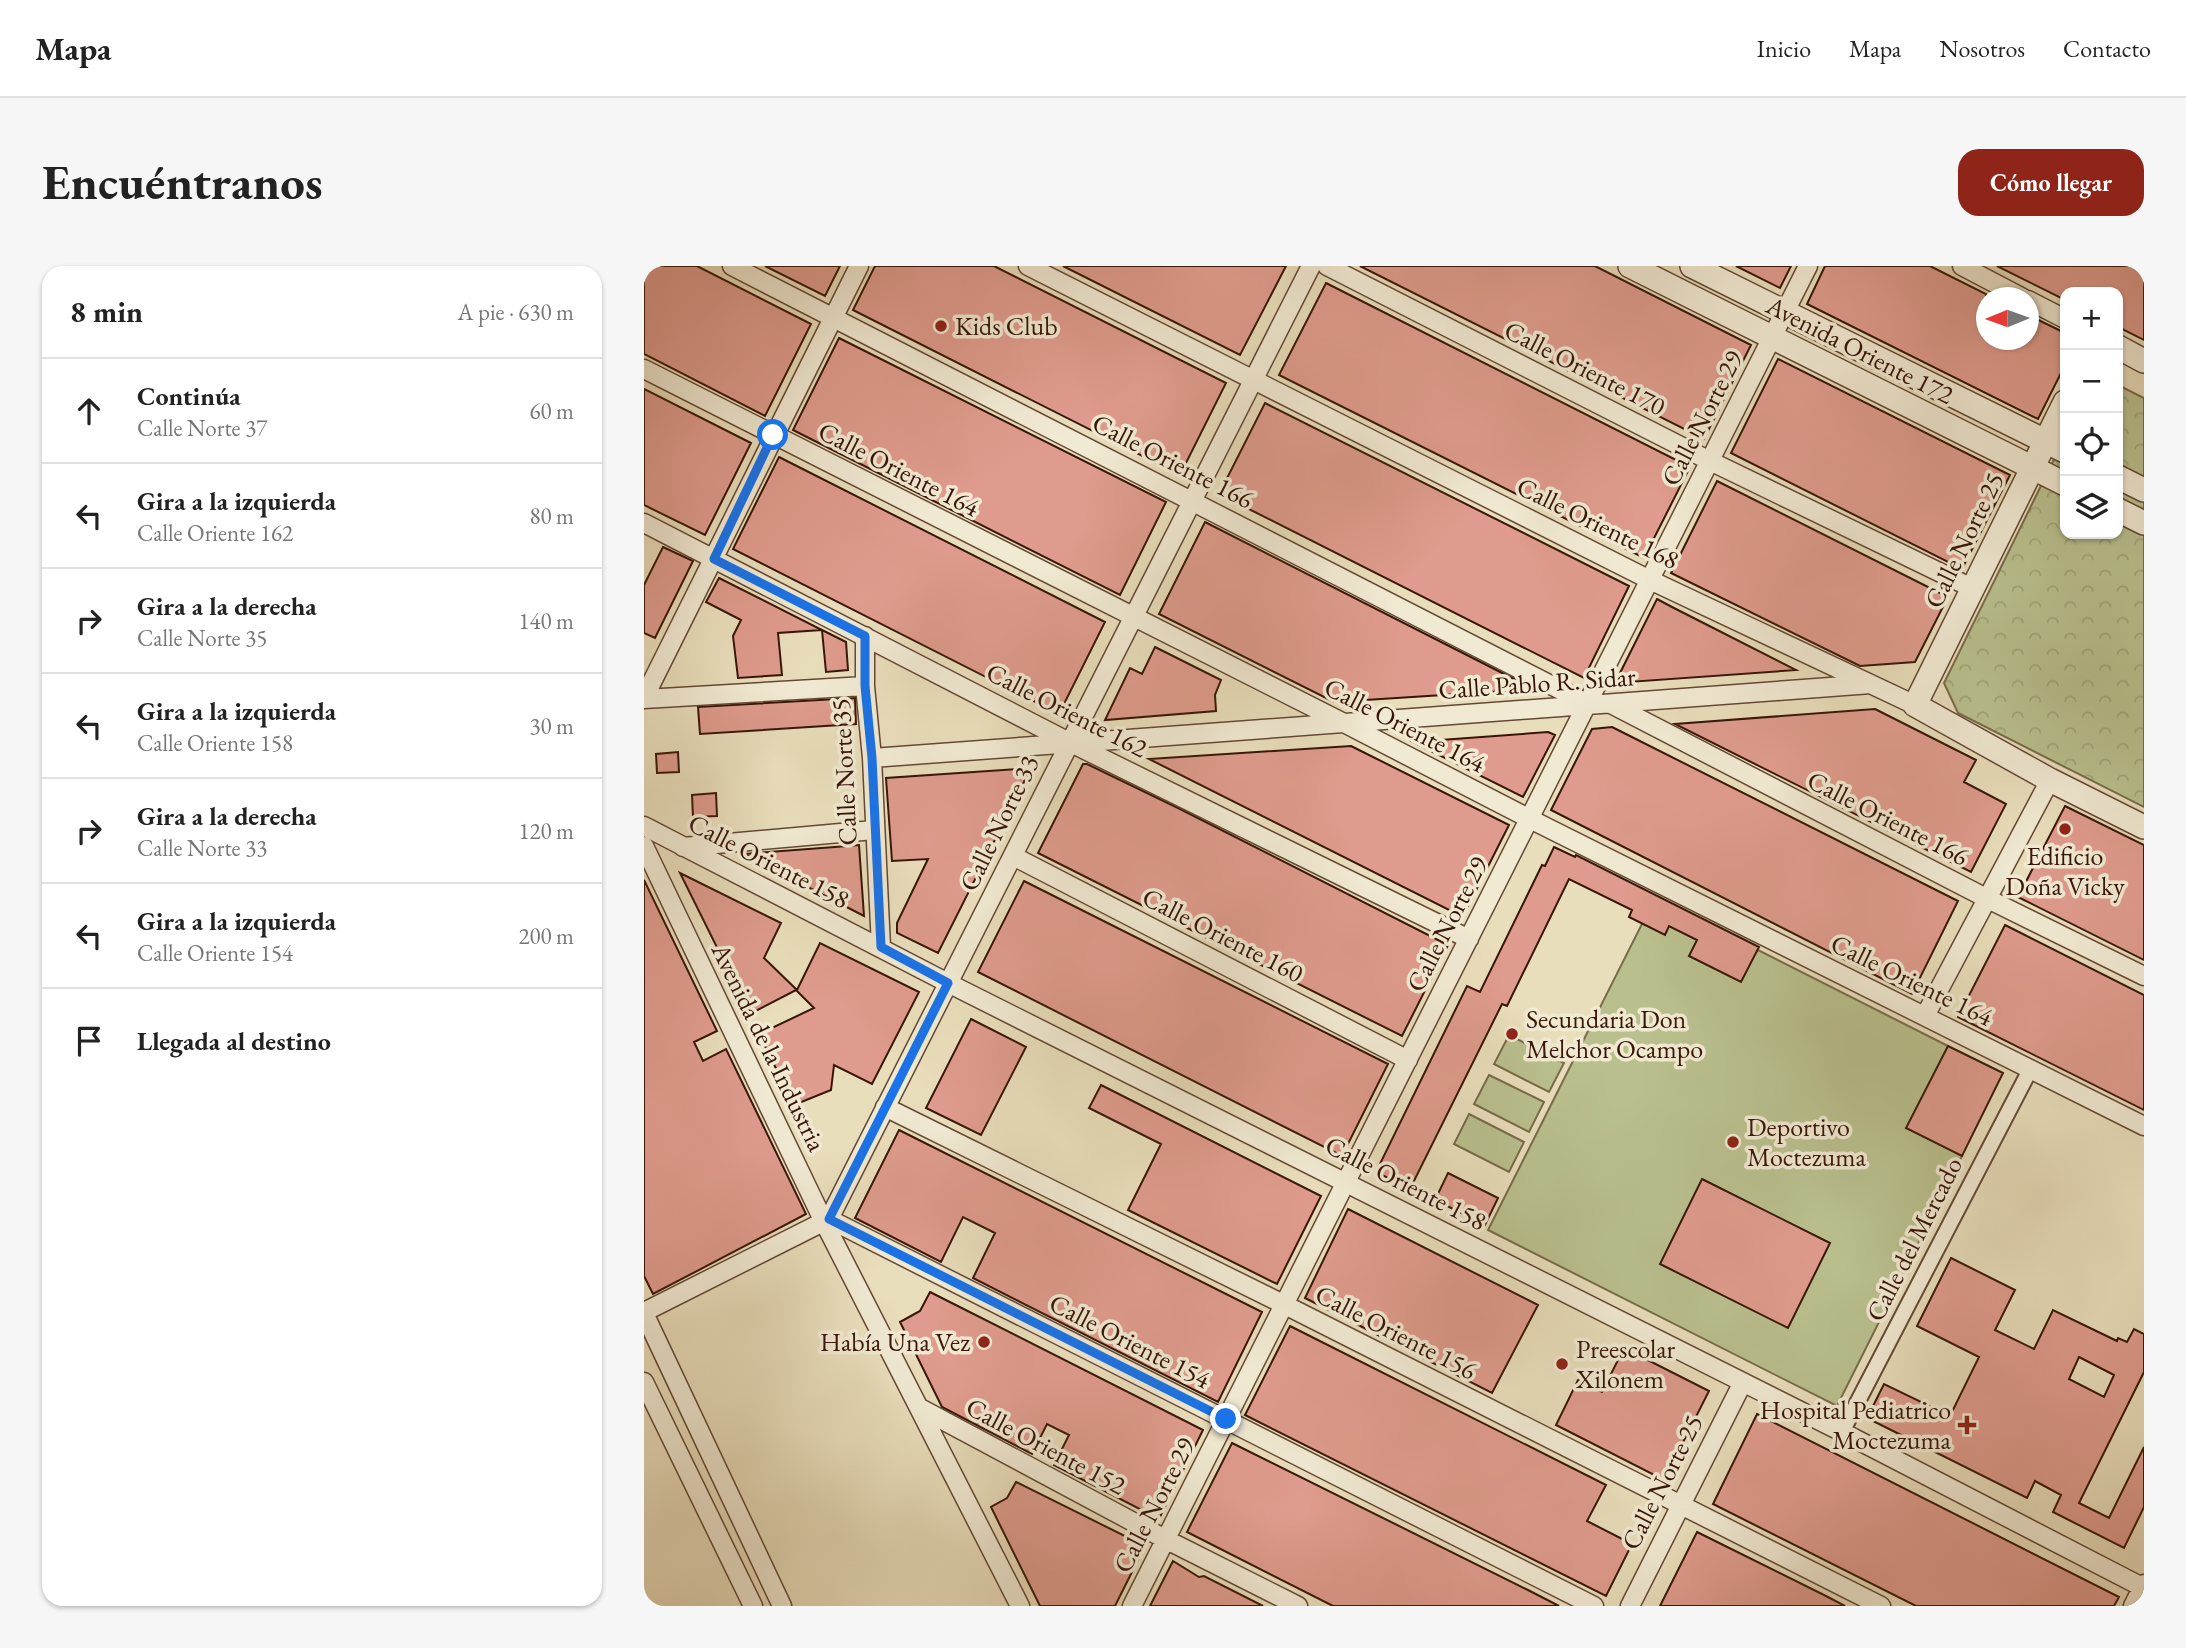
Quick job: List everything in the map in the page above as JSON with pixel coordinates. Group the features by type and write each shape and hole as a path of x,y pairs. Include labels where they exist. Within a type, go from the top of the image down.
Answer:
{"street":[{"name":"Calle Oriente 166","path":"732,266 1588,704"},
{"path":"859,266 644,699 865,686"},
{"name":"Calle Oriente 168","path":"1028,266 1650,580 1916,705 2050,780 2144,827"},
{"name":"Calle Norte 33","path":"826,1221 1311,266"},
{"name":"Calle Oriente 170","path":"1327,266 1710,461 1972,588"},
{"name":"Avenida Oriente 172","path":"1630,266 2060,482"},
{"name":"Avenida Oriente 172","path":"1692,266 2055,446"},
{"name":"Calle Norte 29","path":"1132,1606 1808,266"},
{"path":"1962,266 2002,287"},
{"path":"2039,306 2060,316"},
{"path":"2123,350 2144,361"},
{"name":"Calle Oriente 164","path":"644,369 1530,819 2144,1126"},
{"name":"Calle Norte 25","path":"1916,705 2031,467 2055,446 2062,413"},
{"path":"2123,480 2144,490"},
{"path":"2123,512 2144,523"},
{"name":"Calle Oriente 162","path":"644,523 1069,742 1469,939"},
{"name":"Calle Norte 35","path":"865,636 865,686 872,758 881,947"},
{"name":"Calle Pablo R. Sidar","path":"872,758 1871,684"},
{"name":"Calle Oriente 166","path":"1610,704 1988,899 2144,976"},
{"path":"1925,1016 2050,780"},
{"name":"Calle Oriente 158","path":"644,826 948,983 2144,1586"},
{"path":"682,847 874,830"},
{"name":"Avenida de la Industria","path":"644,846 826,1221 1020,1606"},
{"name":"Calle Oriente 160","path":"1013,856 1408,1060"},
{"name":"Calle del Mercado","path":"1842,1432 2031,1068"},
{"name":"Calle Oriente 156","path":"885,1107 1881,1606"},
{"path":"782,1606 644,1313 826,1221"},
{"name":"Calle Oriente 154","path":"826,1221 1226,1419 1594,1606"},
{"path":"644,1382 753,1606"},
{"name":"Calle Norte 25","path":"1630,1606 1742,1384"},
{"name":"Calle Oriente 152","path":"920,1408 1165,1539 1298,1606"},
{"path":"707,1512 730,1499"},
{"path":"2133,1606 2144,1586"}],"green space":[{"path":"2123,388 2144,398 2144,807 1958,713 1944,683 2060,447 2060,539 2123,539"},
{"name":"Deportivo Moctezuma","path":"1655,898 1948,1046 1907,1127 1962,1156 1837,1406 1488,1230"},
{"path":"1509,1035 1564,1063 1549,1092 1494,1064"},
{"path":"1489,1075 1544,1102 1529,1132 1474,1104"},
{"path":"1469,1114 1524,1142 1509,1172 1454,1144"}],"building":[{"path":"644,266 697,266 811,324 765,416 644,354"},
{"path":"765,266 840,266 825,296"},
{"path":"875,266 994,266 1226,383 1180,475 853,310"},
{"path":"1063,266 1286,266 1240,355"},
{"path":"1360,266 1595,266 1751,345 1704,439"},
{"path":"1736,266 1791,266 1780,288"},
{"path":"1825,266 1930,266 1976,289 1976,350 2039,350 2039,320 2060,331 2060,375 2038,419 1807,304"},
{"path":"1997,266 2144,266 2144,340 2123,330 2123,287 2060,287 2060,298"},
{"path":"1326,283 1690,467 1644,558 1279,375"},
{"path":"839,338 1166,502 1120,595 793,430"},
{"path":"1778,359 2010,475 1962,569 1731,453"},
{"path":"644,389 751,443 705,535 644,505"},
{"path":"1265,403 1629,586 1584,678 1219,494"},
{"path":"779,457 1105,622 1059,714 733,549"},
{"path":"1717,481 1948,597 1915,662 1860,666 1671,573"},
{"path":"1205,522 1520,682 1521,690 1334,702 1159,614"},
{"path":"663,547 693,561 655,638 644,633 644,585"},
{"path":"719,578 822,630 778,633 782,675 738,678 733,636 741,620 706,602"},
{"path":"1657,599 1672,607 1796,670 1615,683"},
{"path":"822,630 846,642 848,670 826,672"},
{"path":"1155,647 1221,680 1215,695 1216,711 1105,720 1130,668 1142,674"},
{"path":"855,698 856,724 700,734 698,707"},
{"path":"1875,709 1976,760 1964,782 2006,804 1971,872 1675,724"},
{"path":"1612,727 1958,901 1912,994 1551,810 1592,729"},
{"path":"1548,732 1555,735 1523,797 1413,742"},
{"path":"1351,746 1509,825 1464,914 1459,915 1149,759"},
{"path":"678,752 679,772 657,773 656,754"},
{"path":"1083,764 1178,808 1448,945 1402,1036 1038,853"},
{"path":"1031,768 938,953 897,933 897,923 928,859 892,861 886,778"},
{"path":"716,793 717,816 693,817 692,795"},
{"path":"2065,806 2144,845 2144,960 2018,897"},
{"path":"859,845 864,916 744,854 835,847"},
{"path":"1554,847 1575,857 1576,855 1759,947 1741,982 1689,956 1697,940 1669,926 1665,935 1629,917 1632,910 1569,879 1507,1006 1502,1004 1410,1189 1376,1172 1467,986 1480,992 1542,865 1545,866"},
{"path":"680,873 781,923 764,958 797,990 820,943 919,992 872,1084 834,1065 831,1090 794,1105 759,1034 814,1008 796,990 750,1014"},
{"path":"644,880 717,1031 694,1042 703,1061 726,1049 806,1214 653,1294 644,1276"},
{"path":"1024,881 1388,1064 1342,1156 978,972"},
{"path":"2005,925 2144,995 2144,1110 1958,1017"},
{"path":"971,1019 1026,1047 981,1135 926,1108"},
{"path":"1948,1046 2003,1073 1962,1156 1906,1128"},
{"path":"1101,1085 1321,1196 1277,1284 1128,1210 1161,1144 1089,1108"},
{"path":"899,1130 1262,1312 1218,1402 973,1278 995,1233 963,1217 941,1262 855,1218"},
{"path":"1448,1173 1498,1198 1485,1225 1435,1200"},
{"path":"1702,1179 1830,1243 1788,1328 1660,1264"},
{"path":"1348,1209 1538,1305 1492,1393 1305,1298"},
{"path":"1951,1258 2015,1290 1995,1330 2034,1349 2053,1310 2117,1341 2118,1338 2127,1342 2134,1329 2144,1334 2144,1372 2079,1503 2109,1518 2144,1447 2144,1507 2124,1548 2053,1512 2061,1495 2035,1481 2027,1498 1867,1418 1884,1384 1950,1416 1979,1357 1917,1326","holes":["2079,1357 2114,1375 2104,1397 2069,1379"]},
{"path":"930,1292 1203,1430 1159,1519 1054,1465 1069,1435 1047,1424 1032,1454 942,1407 900,1322 920,1311"},
{"path":"1290,1326 1606,1485 1587,1521 1632,1544 1606,1596 1245,1415"},
{"path":"1624,1348 1709,1391 1664,1480 1556,1425 1578,1380 1602,1392"},
{"path":"1757,1414 2119,1597 2114,1606 1916,1606 1713,1504"},
{"path":"1232,1443 1559,1606 1333,1606 1187,1532"},
{"path":"1016,1482 1145,1546 1115,1606 1040,1606 991,1507 1007,1498"},
{"path":"1697,1532 1824,1595 1845,1606 1660,1606"},
{"path":"1173,1561 1199,1577 1204,1576 1263,1606 1150,1606"}],"place":[{"name":"Kids Club","path":"941,326"},
{"name":"Edificio Doña Vicky","path":"2065,829"},
{"name":"Secundaria Don Melchor Ocampo","path":"1512,1034"},
{"name":"Deportivo Moctezuma","path":"1733,1142"},
{"name":"Había Una Vez","path":"984,1342"},
{"name":"Preescolar Xilonem","path":"1562,1364"},
{"name":"Hospital Pediatrico Moctezuma","path":"1967,1425"}],"route":[{"path":"773,435 714,559 865,636 865,686 872,758 881,947 948,983 829,1219 1226,1419"}]}
